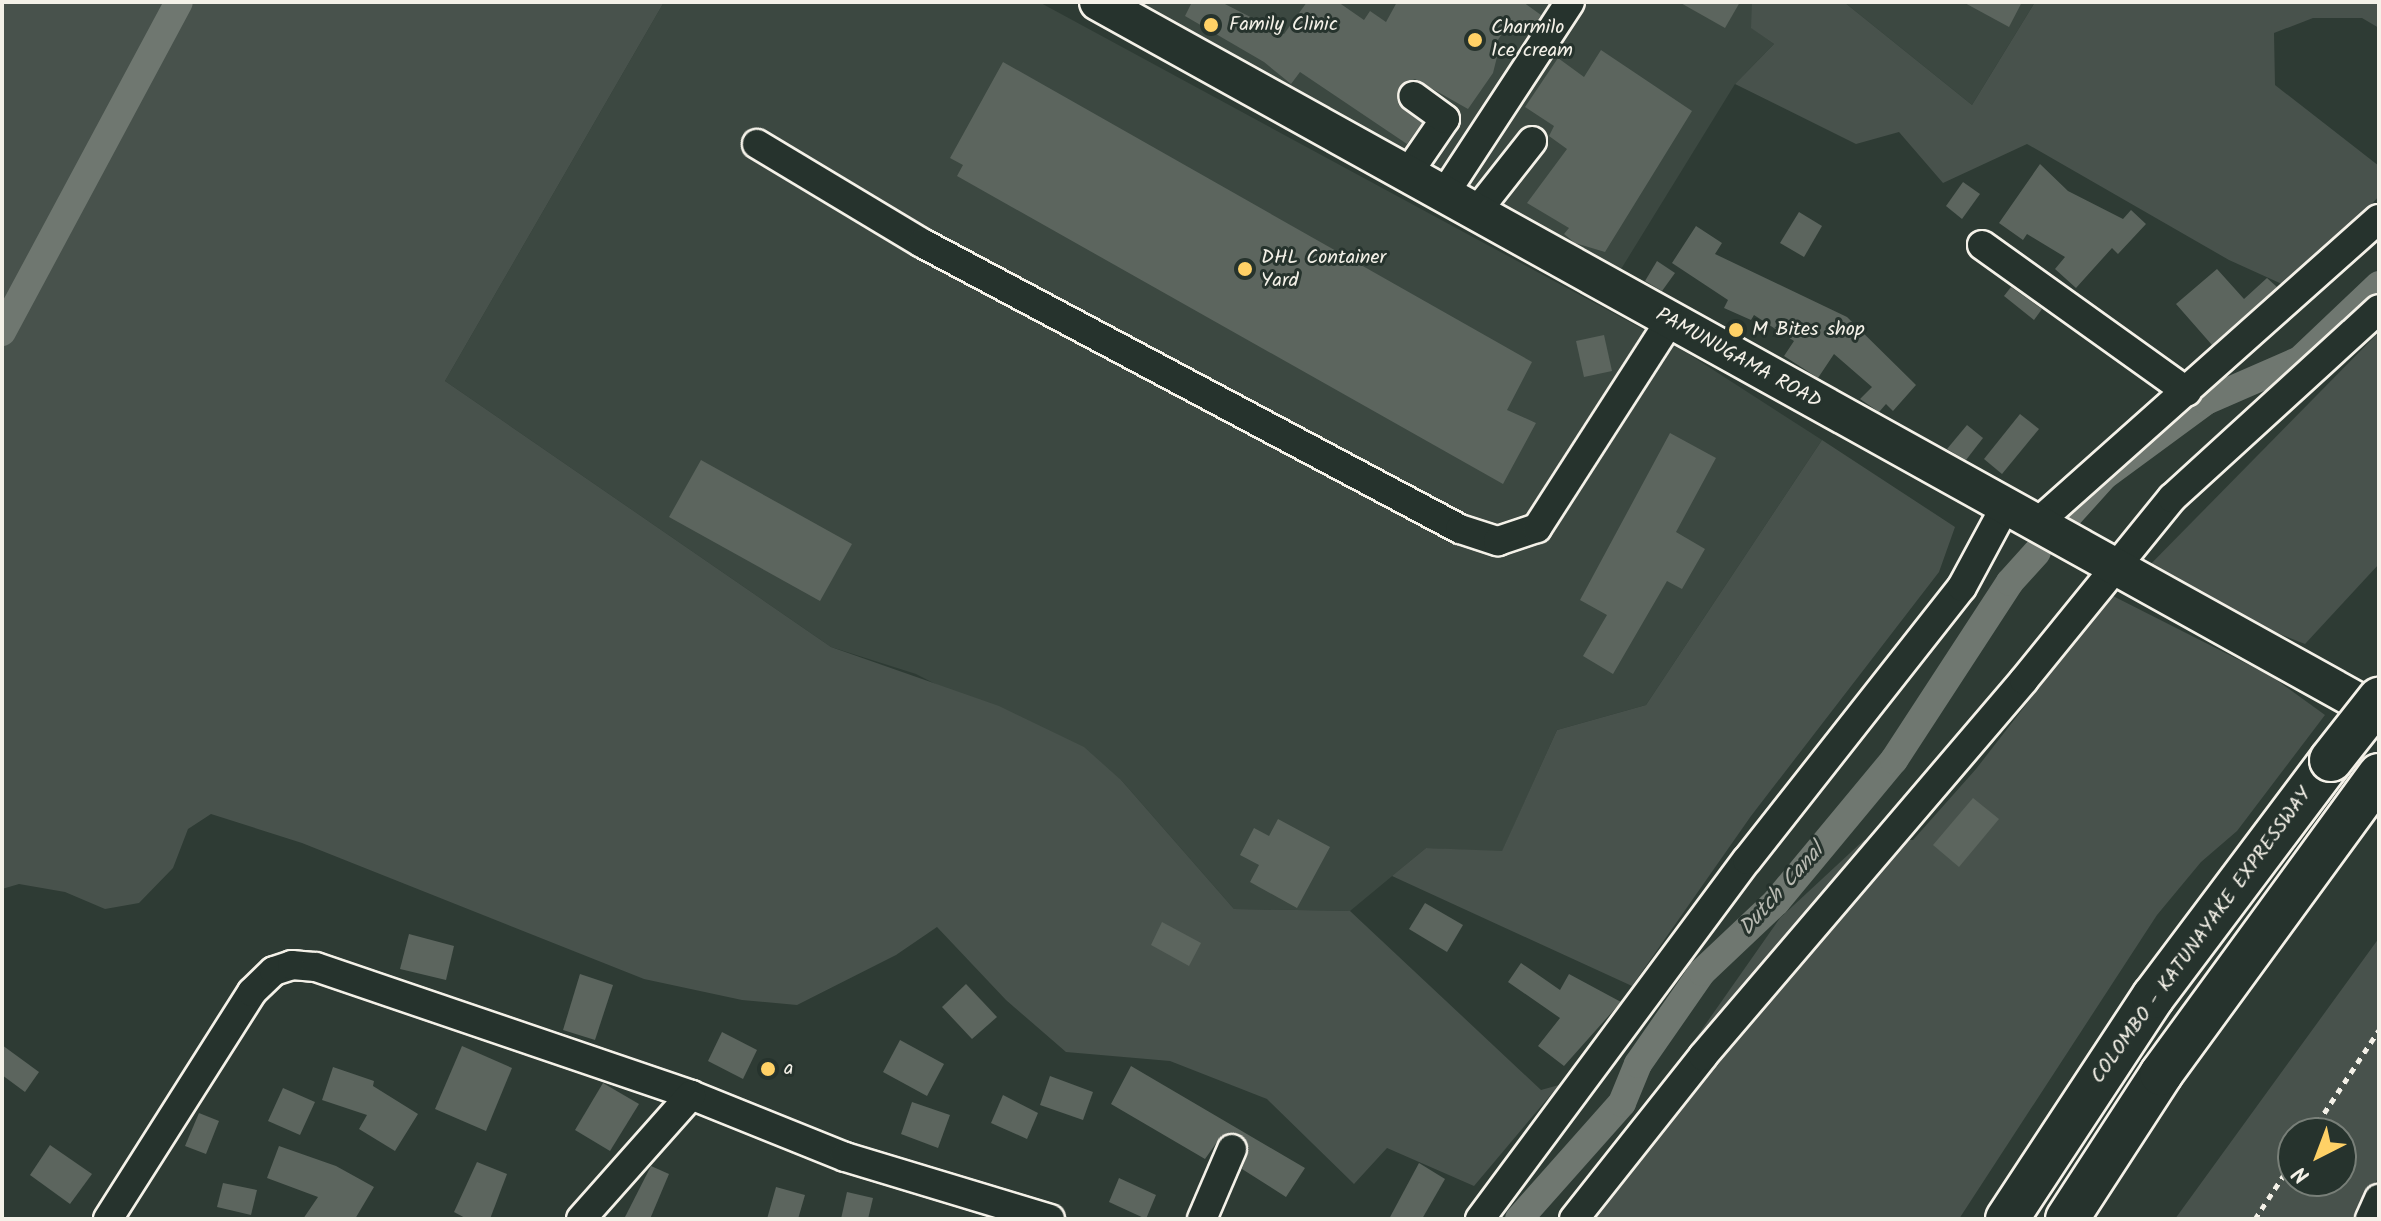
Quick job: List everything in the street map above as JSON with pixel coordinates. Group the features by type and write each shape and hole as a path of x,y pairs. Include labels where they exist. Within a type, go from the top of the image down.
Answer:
{"highway":[{"name":"COLOMBO - KATUNAYAKE EXPRESSWAY","path":"2007,1219 2153,997 2379,699"},
{"path":"2067,1219 2161,1074 2374,781"}],"main road":[{"name":"PAMUNUGAMA ROAD","path":"1098,2 1445,193 2020,517 2379,713"}],"street":[{"path":"1445,193 1570,2"},
{"path":"1408,173 1445,119 1413,96"},
{"path":"1477,211 1532,141"},
{"path":"757,144 950,258 1460,529 1498,541 1537,528 1670,321"},
{"path":"1480,1219 1747,860 2020,517 2187,392 2379,219"},
{"path":"1982,245 2187,392"},
{"path":"1574,1219 1703,1056 2117,568 2172,498 2379,309"},
{"path":"108,1219 252,992 274,971 292,965 316,967 691,1095 845,1157 1050,1219"},
{"path":"581,1219 691,1095"},
{"path":"1202,1219 1232,1149"},
{"path":"2370,1219 2379,1199"}],"path":[{"path":"2322,1117 2379,1030"},
{"path":"2255,1219 2277,1185"}],"shaded area":[{"path":"2,2 664,2 445,381 831,647 999,706 1084,747 1122,781 1234,909 1350,911 1541,1090 1559,1085 1474,1186 1387,1148 1354,1184 1267,1099 1170,1061 1066,1052 1006,1000 937,927 896,955 797,1005 742,1000 644,979 302,843 211,814 188,829 173,868 139,903 105,909 65,892 19,884 2,889"},
{"path":"664,2 1039,2 1687,353 1822,440 1646,705 1557,730 1502,852 1426,848 1350,911 1234,909 1122,781 916,674 831,647 445,381"},
{"path":"1123,2 1752,2 1752,28 1774,44 1735,84 1610,287"},
{"path":"1752,2 1844,2 1972,105 2035,2 2379,2 2379,28 2362,18 2313,18 2274,33 2275,85 2379,166 2379,196 2295,290 2229,260 2027,144 1943,183 1899,132 1856,144 1735,84 1774,44 1751,28"},
{"path":"1844,2 2035,2 1972,105"},
{"path":"2379,332 2379,564 2305,644 2137,578"},
{"path":"1822,440 1955,527 1939,572 1751,816 1632,986 1392,876 1426,848 1502,851 1557,730 1646,705"},
{"path":"2111,595 2271,676 2325,715 2237,831 2201,862 2157,915 1959,1219 1569,1219 1780,918 1864,840 1913,840 1976,769"},
{"path":"2379,938 2379,1175 2360,1219 2175,1219"}],"building":[{"path":"1192,2 1221,2 1284,34 1307,2 1338,2 1364,20 1370,11 1386,22 1397,2 1523,2 1541,15 1531,31 1511,20 1494,46 1498,53 1493,73 1468,109 1415,79 1400,86 1398,104 1422,123 1407,144 1300,72 1291,84 1264,62 1185,16"},
{"path":"1679,2 1740,2 1725,28"},
{"path":"1963,2 2022,2 2009,27"},
{"path":"1601,50 1692,111 1605,252 1575,243 1564,234 1569,228 1527,203 1567,149 1549,136 1554,126 1525,107 1558,58 1584,77"},
{"name":"DHL Container Yard","path":"1003,62 1532,362 1507,410 1536,423 1503,484 957,176 963,165 950,158"},
{"path":"2040,164 2068,191 2123,219 2131,210 2146,224 2118,254 2112,248 2076,288 2055,269 2065,257 2027,234 2023,240 1999,223"},
{"path":"1963,182 1980,194 1962,219 1946,206"},
{"path":"1799,212 1822,226 1804,257 1780,243"},
{"path":"1696,226 1722,243 1715,254 1847,317 1916,385 1893,411 1886,404 1879,412 1860,399 1872,387 1834,354 1818,378 1784,356 1794,341 1754,315 1751,320 1724,308 1728,300 1672,263"},
{"path":"1657,261 1675,273 1662,291 1645,281"},
{"path":"2217,269 2244,299 2267,278 2277,287 2212,345 2176,304"},
{"path":"2011,287 2042,309 2034,320 2004,296"},
{"path":"1604,335 1612,371 1584,377 1576,341"},
{"path":"2020,414 2039,429 2002,474 1984,459"},
{"path":"1967,425 1983,438 1966,460 1947,449"},
{"path":"1670,433 1716,458 1676,532 1705,549 1682,589 1667,581 1613,674 1583,656 1607,615 1580,600"},
{"path":"701,460 852,544 820,601 669,517"},
{"path":"1973,798 1999,819 1959,867 1933,845"},
{"path":"1278,819 1330,847 1297,908 1250,882 1259,865 1240,855 1254,828 1269,836"},
{"path":"1425,903 1463,925 1447,952 1409,929"},
{"path":"1162,922 1201,943 1189,966 1151,945"},
{"path":"409,934 454,946 446,980 400,969"},
{"path":"1521,963 1560,990 1569,974 1621,1002 1564,1066 1538,1046 1560,1018 1508,982"},
{"path":"580,974 613,985 595,1040 563,1030"},
{"path":"966,984 997,1017 972,1039 942,1007"},
{"path":"722,1032 757,1050 743,1079 708,1061"},
{"path":"900,1040 944,1064 927,1096 883,1072"},
{"path":"2,1045 39,1072 25,1092 2,1075"},
{"path":"462,1046 512,1068 486,1131 435,1109"},
{"path":"1131,1066 1305,1168 1286,1197 1242,1169 1249,1148 1239,1134 1222,1135 1205,1159 1111,1104"},
{"path":"333,1067 374,1081 373,1086 418,1114 395,1151 359,1129 367,1115 322,1100"},
{"path":"1050,1076 1093,1092 1083,1120 1040,1105"},
{"path":"603,1083 639,1104 610,1151 575,1130"},
{"path":"283,1088 315,1102 300,1135 268,1121"},
{"path":"1003,1095 1038,1113 1027,1139 991,1123"},
{"path":"912,1102 950,1115 938,1148 901,1134"},
{"path":"199,1113 219,1121 206,1154 185,1146"},
{"path":"50,1145 92,1174 70,1204 30,1175"},
{"path":"279,1146 336,1166 374,1187 355,1219 303,1219 318,1197 267,1178"},
{"path":"477,1162 507,1174 490,1219 467,1219 454,1212"},
{"path":"1419,1163 1445,1179 1422,1219 1389,1219"},
{"path":"651,1166 669,1174 650,1219 624,1219"},
{"path":"1119,1178 1156,1195 1146,1219 1109,1202"},
{"path":"223,1183 257,1190 251,1215 217,1207"},
{"path":"776,1187 805,1195 798,1219 767,1219"},
{"path":"847,1192 873,1198 868,1219 841,1219"}],"waterway":[{"path":"2,332 179,2"},
{"name":"Dutch Canal","path":"2068,516 2104,476 2206,401 2300,360 2379,285"},
{"name":"Dutch Canal","path":"1519,1219 1622,1103 1638,1064 1702,972 1776,902 1894,760 2010,582 2037,552"}],"place":[{"name":"Family Clinic","path":"1211,25"},
{"name":"Charmilo Ice cream","path":"1475,40"},
{"name":"DHL Container Yard","path":"1245,269"},
{"name":"M Bites shop","path":"1736,330"},
{"name":"a","path":"768,1069"}]}
